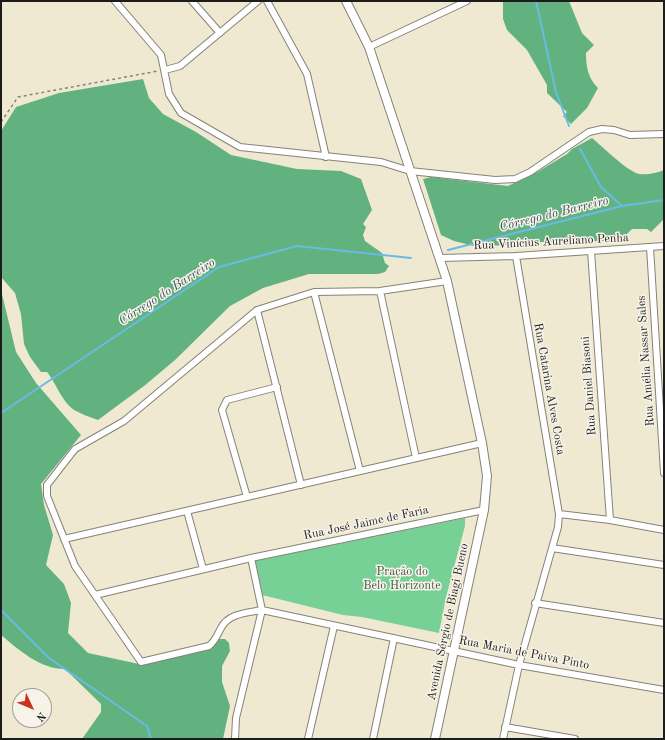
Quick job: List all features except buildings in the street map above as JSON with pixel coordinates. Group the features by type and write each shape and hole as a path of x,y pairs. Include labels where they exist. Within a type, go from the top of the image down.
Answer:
{"street":[{"path":"115,1 161,55 169,94 181,113 240,147 381,162 410,171 495,180 515,178 530,172 589,132 614,130 630,135 664,134"},
{"path":"192,1 220,33"},
{"path":"165,70 180,66 258,1"},
{"path":"267,1 307,74 326,157"},
{"name":"Avenida Sérgio de Biagi Bueno","path":"346,1 370,47 447,281 482,443 487,476 484,510 435,739"},
{"path":"370,47 467,1"},
{"name":"Rua Vinícius Aureliano Penha","path":"440,258 516,256 664,246"},
{"name":"Rua Amélia Nassar Sales","path":"650,247 664,473"},
{"name":"Rua Daniel Biasoni","path":"591,251 610,520"},
{"name":"Rua Catarina Alves Costa","path":"503,739 519,665 535,603 558,527 559,514 516,256"},
{"path":"262,610 233,615 221,627 217,639 209,646 141,662 75,566 47,496 47,485 75,449 124,421 258,310 314,292 380,291 447,281"},
{"path":"380,291 416,458"},
{"path":"314,292 360,471"},
{"path":"258,310 301,485"},
{"path":"247,497 222,410 227,400 277,387"},
{"path":"64,538 482,443"},
{"name":"Rua José Jaime de Faria","path":"95,595 251,558 484,510"},
{"path":"187,511 204,569"},
{"path":"559,514 610,520 664,530"},
{"path":"552,548 664,565"},
{"path":"235,739 236,718 262,610 251,558"},
{"path":"535,603 664,623"},
{"name":"Rua Maria de Paiva Pinto","path":"262,610 519,665 664,690"},
{"path":"308,739 334,626"},
{"path":"373,739 394,638"},
{"path":"505,727 575,739"}],"path":[{"path":"1,122 18,97 165,70"}],"green space":[{"path":"503,1 569,1 582,33 594,45 586,53 586,63 588,72 598,88 587,108 571,124 563,116 567,112 547,93 547,85 527,50 507,30 503,19"},
{"path":"143,79 149,98 163,114 196,132 231,155 297,169 341,171 361,179 372,210 363,224 366,227 363,235 365,241 382,253 385,263 389,266 385,272 378,274 309,274 263,288 230,306 175,360 144,386 98,420 80,413 70,407 47,372 41,372 30,357 24,344 21,314 15,293 1,277 1,131 16,107 59,93"},
{"path":"592,138 622,164 634,172 646,174 664,170 664,219 651,232 647,229 632,229 624,237 612,241 541,242 478,247 454,241 441,235 423,179 431,177 508,186 539,171 567,154 572,149"},
{"path":"1,290 16,352 36,383 81,435 41,484 44,505 53,535 46,565 64,584 71,603 68,633 88,653 139,664 186,655 194,647 218,639 225,639 229,643 230,651 222,666 222,682 230,706 223,739 82,739 101,712 101,704 65,669 47,666 30,658 1,635"},
{"name":"Pração do Belo Horizonte","path":"465,518 465,526 446,597 439,633 362,617 343,615 262,595 254,561"}],"waterway":[{"path":"536,1 556,92 569,126"},
{"path":"580,149 601,187 622,206"},
{"name":"Córrego do Barreiro","path":"448,250 622,206 664,200"},
{"name":"Córrego do Barreiro","path":"1,413 219,267 297,246 411,258"},
{"path":"1,610 49,658 147,726 151,739"}]}
